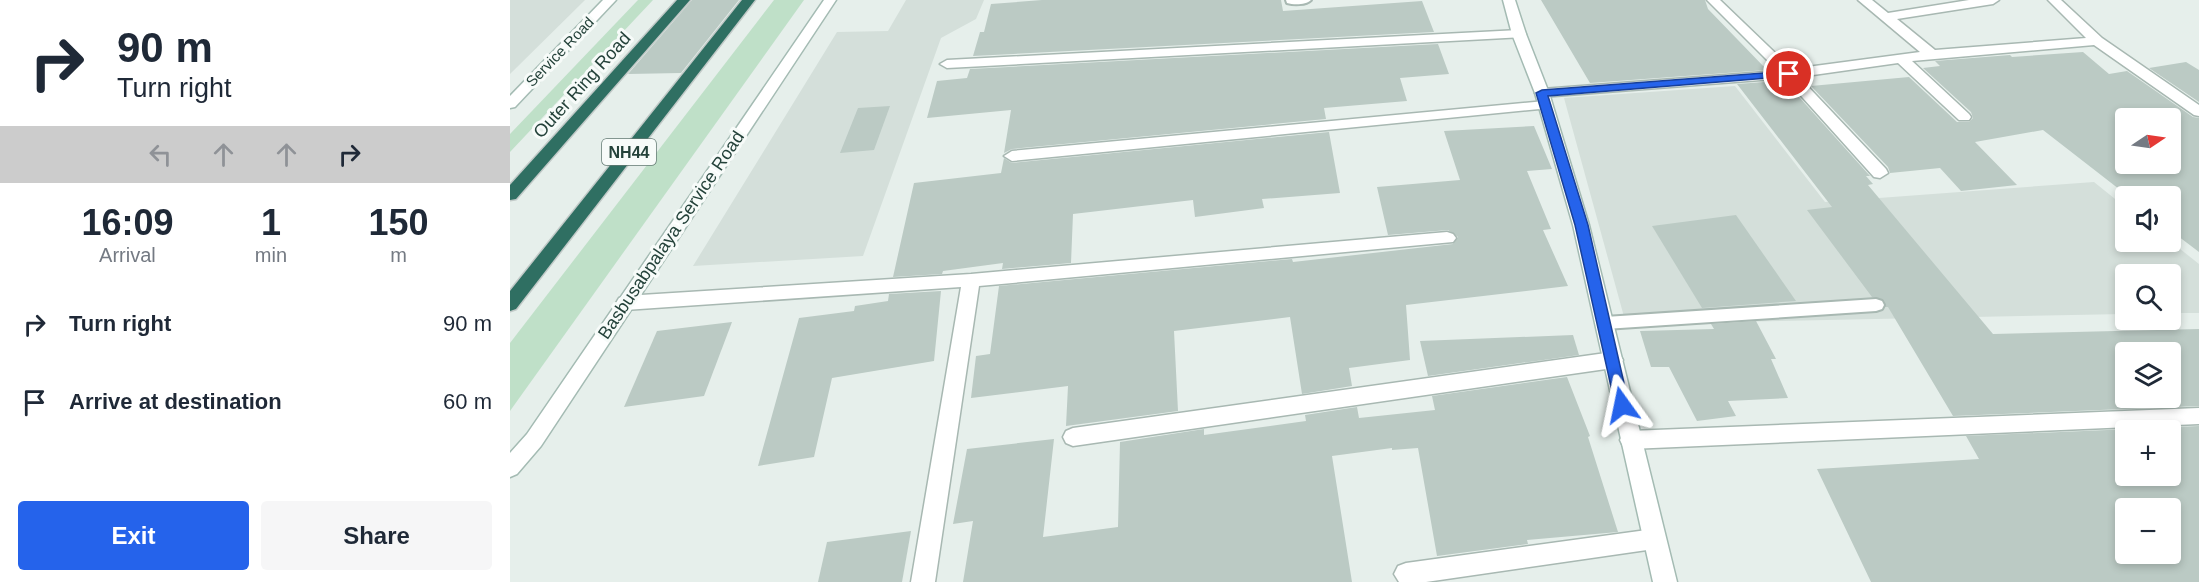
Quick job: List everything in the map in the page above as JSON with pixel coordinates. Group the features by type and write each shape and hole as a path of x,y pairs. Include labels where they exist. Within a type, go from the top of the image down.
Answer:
{"highway":[{"name":"Outer Ring Road","path":"510,195 684,0"},
{"name":"NH44","path":"510,304 748,0"}],"street":[{"name":"Service Road","path":"510,104 610,0"},
{"name":"Basbusabpalaya Service Road","path":"510,468 534,440 830,0"},
{"path":"1509,0 1543,99 1581,225 1665,582"},
{"path":"1713,0 1789,74 1880,172"},
{"path":"1864,0 1932,54"},
{"path":"1888,17 1993,0"},
{"path":"2054,0 2097,41 2199,112"},
{"path":"947,64 1519,34"},
{"path":"1012,156 1789,74 1932,54 2097,41"},
{"path":"1902,59 1964,117"},
{"path":"625,303 971,280 1447,238"},
{"path":"923,582 971,280"},
{"path":"1073,437 1613,360"},
{"path":"1630,440 2199,416"},
{"path":"1406,574 1654,539"}],"lane":[{"path":"1292,1 1305,0"},
{"path":"1605,323 1876,306"}],"shaded area":[{"path":"510,0 585,0 510,74"},
{"path":"906,0 984,0 976,19 941,38 863,256 693,266 837,32 888,31"},
{"path":"1735,86 1825,202 2094,182 2115,199 2115,252 2181,252 2181,250 2199,264 2199,313 2181,313 2181,264 2115,264 2115,314 1626,324 1564,98"}],"green space":[{"path":"638,0 653,0 510,152 510,134"},
{"path":"774,0 804,0 510,411 510,343"}],"building":[{"path":"692,0 739,0 681,73 628,74"},
{"path":"1042,0 1281,0 1283,11 1422,1 1434,32 973,56 980,32 984,32 991,4"},
{"path":"1541,0 1705,0 1708,9 1767,70 1590,83"},
{"path":"1438,44 1449,74 1400,78 1407,101 1324,108 1326,119 1012,149 1004,153 1011,110 927,118 937,81 967,78 970,69"},
{"path":"2083,52 2109,74 2127,71 2180,108 2115,108 2115,174 2181,174 2181,109 2193,117 2199,118 2199,252 2181,238 2181,186 2115,186 2043,130 1975,142 2017,185 1961,191 1940,168 1890,173 1888,167 1811,86 1909,77 1957,122 1969,122 1973,118 1971,112 1923,68 1940,66 1935,61 2010,55 2012,57"},
{"path":"2186,62 2199,70 2199,102 2149,68"},
{"path":"1778,81 1785,89 1791,88 1870,176 1866,176 1873,184 1868,185 1993,334 2199,329 2199,406 2181,407 2181,342 2115,342 2115,408 2150,408 1953,416 1888,307 1885,307 1884,300 1872,297 1807,210 1832,207 1737,84"},
{"path":"890,106 874,150 840,153 858,108"},
{"path":"1534,126 1552,169 1527,171 1551,229 1543,230 1568,286 1406,305 1410,360 1349,368 1352,386 1302,394 1290,317 1174,331 1178,411 1066,426 1068,386 971,398 976,356 990,354 999,286 1292,259 1293,262 1453,244 1458,237 1448,230 1388,235 1377,187 1460,180 1444,131"},
{"path":"1329,132 1340,193 1262,199 1264,208 1195,217 1193,200 1073,214 1071,263 1002,269 1003,263 943,271 942,274 893,277 914,183 1001,173 1004,158 1012,163"},
{"path":"1736,215 1796,301 1702,308 1652,226"},
{"path":"941,291 934,361 832,378 814,457 758,466 799,318 854,311 855,306 888,301 889,294"},
{"path":"1756,321 1776,359 1771,359 1788,398 1728,401 1736,416 1697,421 1669,367 1651,367 1640,331 1714,329 1711,324"},
{"path":"732,322 704,396 624,407 657,331"},
{"path":"1573,335 1579,355 1428,376 1420,341"},
{"path":"1567,377 1590,436 1588,437 1618,532 1527,540 1528,544 1437,556 1418,448 1392,450 1392,448 1332,456 1352,582 963,582 973,521 953,524 967,449 1054,439 1043,537 1118,527 1120,442 1204,429 1204,435 1306,421 1305,415 1357,407 1359,418 1435,410 1432,396"},
{"path":"2199,426 2199,582 1871,582 1817,469 1979,459 1966,436 2115,430 2115,486 2181,486 2181,427"},
{"path":"911,531 902,582 818,582 827,542"}],"route":[{"path":"1622,405 1581,225 1542,93 1789,74"}]}
